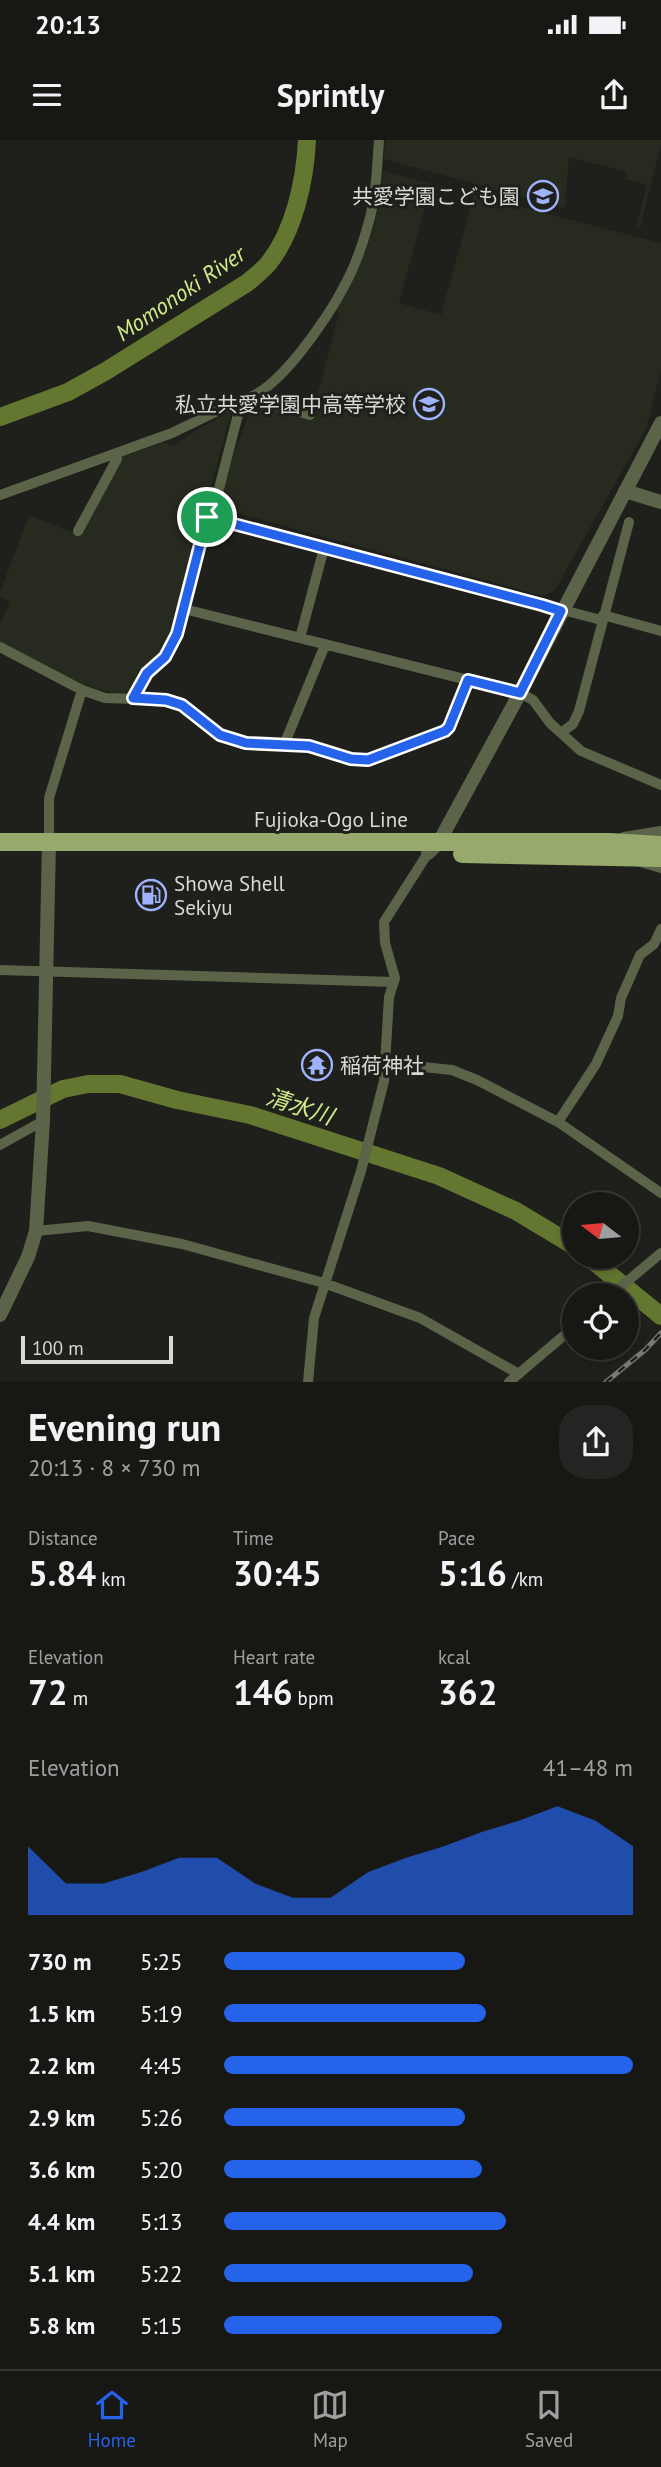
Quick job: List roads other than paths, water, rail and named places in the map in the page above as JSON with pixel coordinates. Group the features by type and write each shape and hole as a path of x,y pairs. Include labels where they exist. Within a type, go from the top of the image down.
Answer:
{"main road":[{"name":"Fujioka-Ogo Line","path":"0,842 49,848"},
{"name":"Fujioka-Ogo Line","path":"0,854 49,848 433,847 610,842 661,845"},
{"name":"Fujioka-Ogo Line","path":"433,847 661,858"}],"street":[{"path":"0,495 182,429 265,387 287,366 316,331 344,288 369,225 379,140"},
{"path":"245,399 310,415"},
{"path":"133,698 147,673 165,657 177,634 207,517 214,508 245,399"},
{"path":"308,1382 314,1318 361,1171 384,1081 389,997 395,973 385,943 384,922 433,847 520,693 661,423"},
{"path":"78,531 101,492 117,454"},
{"path":"625,491 661,502"},
{"path":"207,517 561,611 661,631"},
{"path":"562,732 577,718 629,522"},
{"path":"300,638 324,548"},
{"path":"184,610 520,693 533,700 550,723 581,751 661,785"},
{"path":"284,745 325,645"},
{"path":"0,647 82,690 105,698 166,700 182,705 220,735 246,743 309,746 351,759 368,760 448,729 468,680"},
{"path":"0,1315 28,1257 36,1231 43,1121 49,798 82,690"},
{"path":"610,842 661,833"},
{"path":"631,857 640,863 661,868"},
{"path":"558,1122 596,1063 618,1016 621,998 640,954 654,944 661,929"},
{"path":"0,970 394,982"},
{"path":"385,1063 452,1070 558,1122 661,1193"},
{"path":"0,1145 43,1121"},
{"path":"36,1231 88,1226 182,1244 324,1283 420,1318 519,1374"},
{"path":"627,1283 661,1253"},
{"path":"509,1382 562,1337"}],"waterway":[{"name":"Momonoki River","path":"0,417 68,392 106,371 261,272 277,251 291,222 301,189 307,140"},
{"name":"清水川","path":"0,1120 63,1089 88,1084 120,1084 177,1100 250,1115 439,1176 516,1211 562,1239"},
{"name":"清水川","path":"603,1269 661,1316"}],"railway":[{"path":"606,1382 661,1333"}],"place":[{"name":"共愛学園こども園","path":"543,196"},
{"name":"私立共愛学園中高等学校","path":"429,404"},
{"name":"Showa Shell Sekiyu","path":"151,895"},
{"name":"稲荷神社","path":"317,1065"}]}
